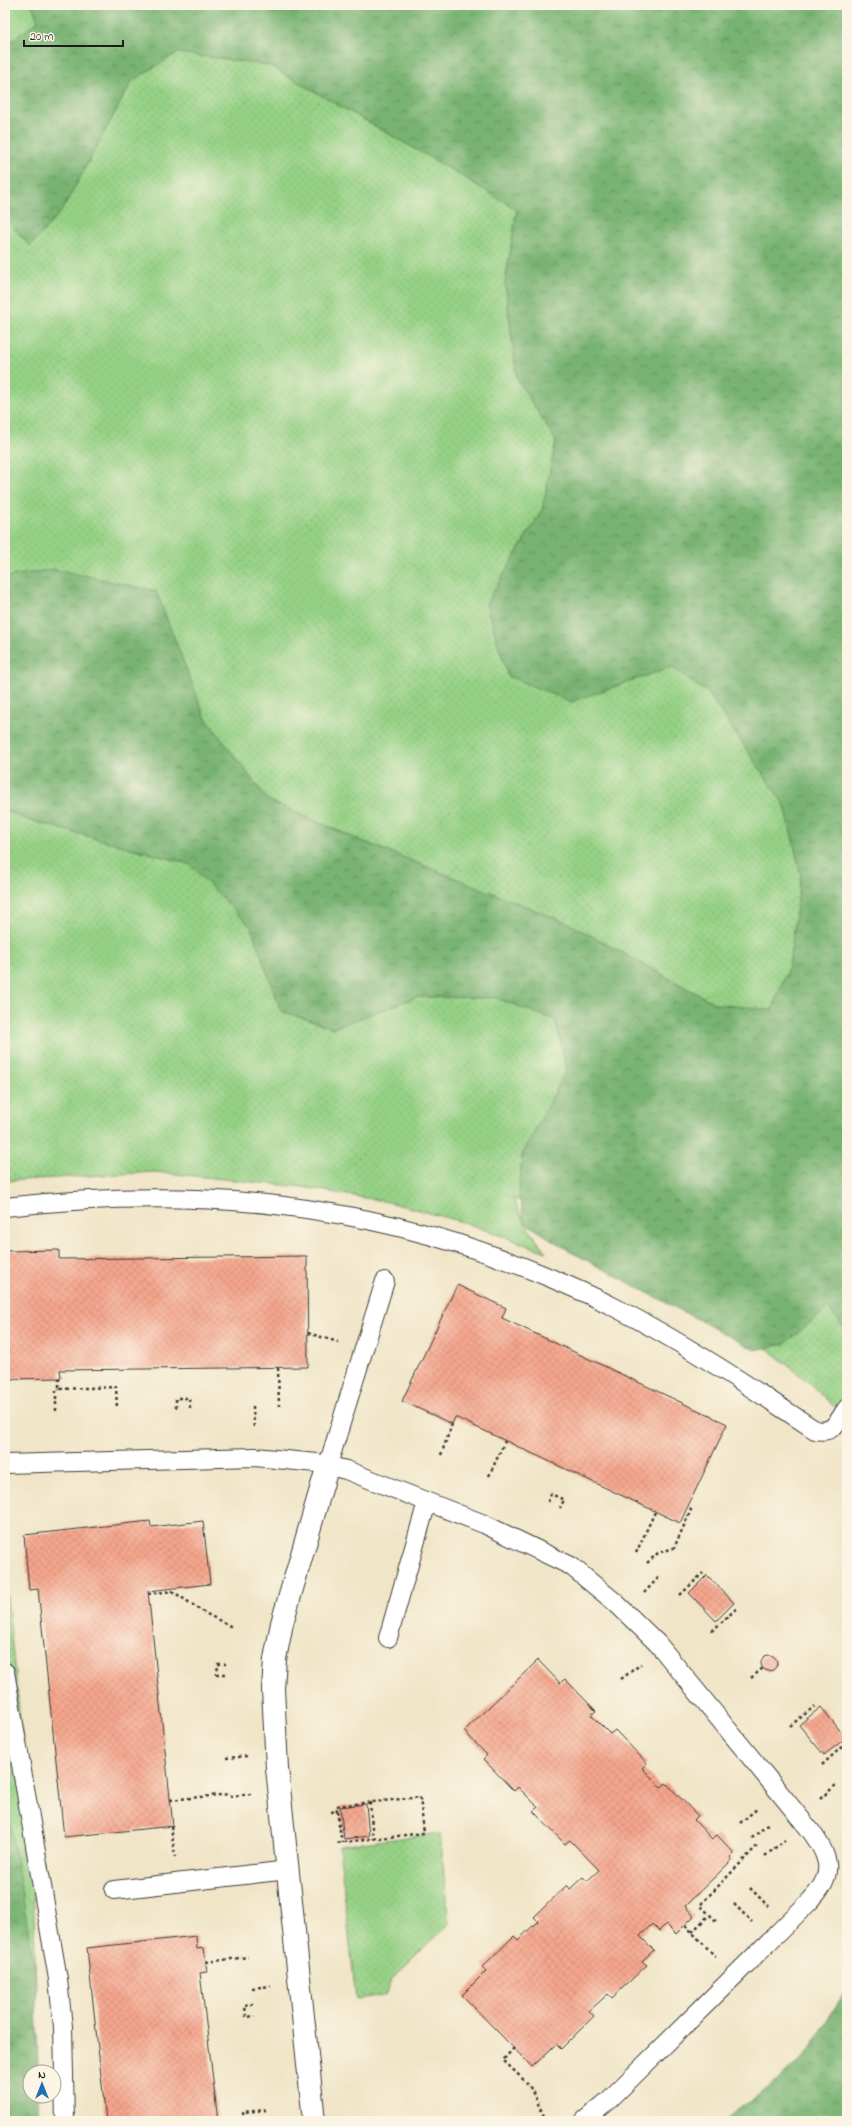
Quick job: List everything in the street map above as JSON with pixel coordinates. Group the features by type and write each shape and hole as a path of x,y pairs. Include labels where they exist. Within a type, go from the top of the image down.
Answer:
{"street":[{"path":"314,2121 275,1745 273,1689 275,1659 282,1623 328,1465"}],"lane":[{"path":"5,1207 110,1199 208,1199 326,1211 374,1220 446,1239 490,1253 610,1305 694,1351 815,1430 824,1432 832,1429 847,1408"},
{"path":"328,1465 385,1281"},
{"path":"5,1464 255,1457 294,1459 328,1465 427,1502 522,1541 571,1566 593,1582 639,1624 658,1644 821,1845 826,1854 828,1872 820,1891 608,2101 584,2121"},
{"path":"388,1638 427,1502"},
{"path":"5,1672 58,1979 63,2027 65,2121"},
{"path":"114,1890 288,1870"}],"path":[{"path":"308,1333 319,1336"},
{"path":"278,1368 279,1406"},
{"path":"59,1378 59,1388"},
{"path":"56,1411 56,1388 116,1387 117,1409"},
{"path":"176,1408 176,1398 189,1398 190,1408"},
{"path":"441,1455 452,1424"},
{"path":"489,1476 505,1441"},
{"path":"548,1502 551,1494 564,1500 560,1508"},
{"path":"647,1563 658,1553 674,1548 691,1510 687,1508"},
{"path":"636,1553 655,1512"},
{"path":"680,1595 703,1573"},
{"path":"148,1594 172,1591 205,1613 232,1627"},
{"path":"712,1631 737,1608"},
{"path":"225,1674 217,1674 218,1664 226,1664"},
{"path":"751,1678 763,1668"},
{"path":"790,1726 815,1706"},
{"path":"822,1765 846,1743"},
{"path":"819,1799 837,1784"},
{"path":"170,1800 230,1794"},
{"path":"335,1843 342,1843 424,1833 420,1797 336,1806 342,1843"},
{"path":"370,1802 373,1839"},
{"path":"331,1812 337,1811"},
{"path":"171,1826 172,1834"},
{"path":"766,1856 790,1837"},
{"path":"716,1921 700,1905 757,1846"},
{"path":"692,1932 709,1915"},
{"path":"685,1925 734,1976"},
{"path":"206,1962 248,1957"},
{"path":"254,2004 245,2005 246,2017 255,2016"},
{"path":"514,2048 503,2060 529,2085 544,2116"},
{"path":"244,2121 244,2112 266,2110"}],"green space":[{"path":"5,5 640,5 847,202 847,1419 807,1381 753,1337 529,1205 513,1198 524,1222 546,1252 466,1223 388,1202 302,1187 155,1172 5,1181"},
{"path":"32,5 847,5 847,1332 828,1308 784,1344 755,1350 573,1253 524,1222 519,1195 522,1155 567,1069 555,1020 496,998 417,997 333,1028 281,1011 251,927 189,864 25,819 5,810 5,577 54,569 156,591 205,717 268,800 357,839 568,923 716,1004 772,1010 789,966 801,875 785,806 708,693 671,667 571,702 508,676 486,604 542,510 556,441 517,379 505,283 517,210 452,170 268,65 177,53 132,81 63,209 30,246 5,218 5,46 38,21"},
{"path":"5,1578 32,1833 38,2064 22,2064 22,2104 38,2104 39,2121 5,2121"},
{"path":"5,1793 35,1971 38,2064 22,2064 22,2104 38,2104 39,2121 5,2121"},
{"path":"440,1833 449,1924 392,1979 385,1995 356,1999 339,1846"},
{"path":"847,1988 847,2121 724,2121 781,2078 810,2049"}],"building":[{"path":"59,1250 59,1259 307,1256 308,1367 60,1370 61,1378 5,1379 5,1251"},
{"path":"457,1285 506,1308 502,1318 727,1424 680,1523 455,1417 452,1424 402,1401"},
{"path":"150,1521 151,1527 203,1521 210,1584 148,1591 173,1826 64,1837 38,1589 29,1590 24,1535"},
{"path":"707,1575 734,1603 716,1621 689,1593"},
{"path":"769,1655 775,1657 777,1663 775,1669 769,1671 763,1669 761,1663 763,1657"},
{"path":"538,1660 560,1683 565,1679 596,1711 591,1715 610,1734 615,1730 647,1763 642,1768 661,1787 666,1783 698,1816 694,1820 712,1839 717,1835 734,1853 730,1857 732,1860 685,1906 694,1916 676,1934 666,1924 659,1931 652,1924 640,1936 654,1950 642,1961 647,1965 612,1998 608,1994 589,2011 594,2016 561,2049 556,2044 532,2067 462,1995 486,1971 482,1967 514,1936 518,1940 538,1921 534,1917 567,1885 570,1889 583,1877 587,1881 599,1870 570,1840 565,1844 533,1811 538,1807 518,1787 514,1791 483,1759 487,1755 464,1731"},
{"path":"821,1707 846,1738 824,1755 799,1725"},
{"path":"366,1804 369,1836 344,1839 340,1807"},
{"path":"196,1936 197,1949 204,1948 207,1972 200,1973 218,2121 106,2121 87,1948"}]}
